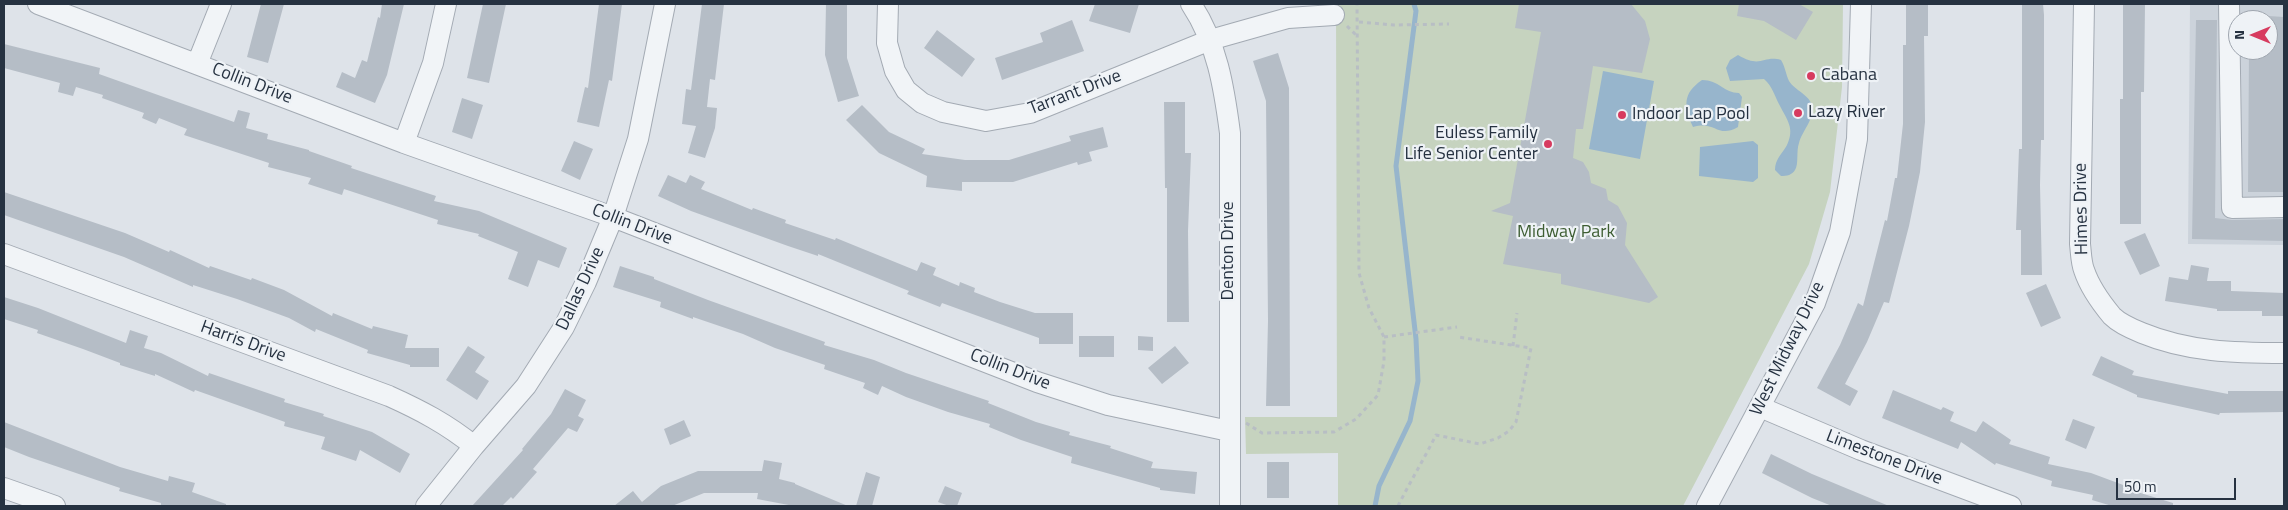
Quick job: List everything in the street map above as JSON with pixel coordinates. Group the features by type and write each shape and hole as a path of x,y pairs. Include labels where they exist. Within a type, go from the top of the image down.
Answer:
{"street":[{"name":"Collin Drive","path":"38,4 404,143 613,217 1037,382 1108,405 1229,424"},
{"path":"197,64 221,4"},
{"path":"404,143 433,63 446,4"},
{"name":"Dallas Drive","path":"426,506 474,446 526,386 544,361 564,327 586,282 613,217 638,139 665,4"},
{"name":"Tarrant Drive","path":"888,4 887,43 895,71 906,90 922,103 944,112 986,121 1030,113 1210,40 1288,18 1334,16"},
{"name":"Denton Drive","path":"1191,4 1201,20 1217,60 1230,134 1230,506"},
{"name":"West Midway Drive","path":"1707,506 1815,303 1840,232 1856,139 1861,4"},
{"name":"Himes Drive","path":"2084,4 2080,244 2084,270 2096,291 2113,317 2158,340 2196,349 2232,353 2284,353"},
{"path":"2229,4 2232,208 2284,207"},
{"name":"Harris Drive","path":"4,254 389,396 449,426 474,446"},
{"name":"Limestone Drive","path":"1760,407 1852,447 2011,506"},
{"path":"4,488 55,506"}],"path":[{"path":"1229,424 1244,421 1262,433 1334,432 1356,419 1378,395 1384,360 1384,336 1369,308 1359,273 1359,22 1357,4"},
{"path":"1359,22 1394,25 1449,24"},
{"path":"1513,346 1517,313"},
{"path":"1384,336 1457,327"},
{"path":"1398,506 1410,480 1420,468 1436,435 1480,444 1498,438 1516,422 1531,348 1458,337"}],"shaded area":[{"path":"2190,4 2284,4 2284,245 2188,244"}],"green space":[{"name":"Midway Park","path":"1336,4 1843,4 1842,87 1830,192 1809,264 1683,506 1338,506 1338,453 1246,454 1245,417 1337,417"}],"water":[{"name":"Lazy River","path":"1738,55 1752,61 1781,60 1789,81 1811,103 1810,121 1799,143 1796,167 1794,172 1789,175 1781,176 1775,170 1777,160 1789,139 1790,129 1787,120 1771,88 1764,79 1730,81 1726,68 1730,60"},
{"name":"Indoor Lap Pool","path":"1603,71 1654,81 1640,159 1589,149"},
{"path":"1702,80 1713,82 1729,91 1739,93 1742,97 1738,127 1725,131 1701,125 1693,127 1687,107 1688,95"},
{"path":"1753,141 1758,145 1758,178 1753,182 1699,176 1700,147"}],"building":[{"path":"261,4 284,4 268,63 247,57"},
{"path":"382,4 404,4 387,75 375,103 336,87 342,72 355,78 362,60 367,62 378,17 380,18"},
{"path":"483,4 506,4 489,83 467,78"},
{"path":"599,4 622,4 612,81 609,80 599,127 577,122 585,87 588,88"},
{"path":"702,4 724,4 715,80 710,79 707,107 717,108 715,128 705,158 688,153 696,126 682,124 686,89 691,90"},
{"path":"826,4 847,4 847,58 859,96 838,102 825,55"},
{"path":"1095,4 1139,4 1130,33 1089,21"},
{"name":"Euless Family Life Senior Center","path":"1519,4 1631,4 1645,21 1650,39 1642,73 1593,66 1583,129 1576,129 1573,158 1583,162 1589,172 1591,183 1606,189 1608,200 1618,206 1627,223 1625,245 1658,297 1649,303 1561,284 1561,274 1503,264 1513,216 1491,211 1510,203 1541,32 1515,28"},
{"path":"1739,4 1799,4 1813,12 1796,40 1764,21 1737,16"},
{"path":"1906,4 1928,4 1928,36 1924,36 1925,122 1920,172 1909,226 1889,303 1884,302 1867,342 1845,384 1858,391 1850,406 1817,388 1840,345 1858,303 1863,306 1885,220 1887,221 1895,178 1897,178 1903,124 1903,45 1906,45"},
{"path":"2022,4 2043,4 2044,15 2044,140 2041,140 2040,185 2042,275 2021,275 2021,230 2016,230 2019,149 2022,149"},
{"path":"2123,4 2145,4 2144,92 2141,92 2141,224 2120,224 2120,99 2123,99"},
{"path":"2278,17 2284,17 2284,192 2248,192 2249,60 2278,60"},
{"path":"1072,20 1084,51 1002,80 995,58 1043,42 1040,33"},
{"path":"2196,20 2217,20 2215,218 2232,220 2284,219 2284,241 2192,239"},
{"path":"937,30 975,59 962,77 924,48"},
{"path":"4,44 100,68 99,74 234,122 238,110 250,113 246,128 268,134 267,139 309,150 352,166 351,168 436,196 434,201 479,211 567,248 559,268 538,260 528,287 508,279 518,252 478,236 479,234 437,224 438,220 344,189 342,195 308,184 311,178 268,167 269,163 184,135 187,129 159,118 156,124 142,118 144,113 102,98 103,95 76,87 73,96 58,92 60,83 4,68"},
{"path":"1278,53 1289,88 1290,406 1266,406 1268,321 1266,101 1253,61"},
{"path":"462,98 483,105 472,139 452,132"},
{"path":"1164,102 1185,102 1185,153 1191,153 1188,231 1189,322 1167,322 1167,188 1165,188"},
{"path":"862,105 889,132 925,149 922,154 965,160 1009,160 1071,141 1069,136 1103,127 1108,147 1089,152 1092,161 1078,165 1077,162 1013,182 962,182 962,191 926,187 927,176 879,153 846,120"},
{"path":"574,141 593,149 580,180 561,171"},
{"path":"668,175 686,183 690,175 705,182 701,189 752,210 753,208 786,220 785,223 835,240 836,238 917,271 921,262 936,268 933,275 959,286 960,282 975,288 974,292 1000,302 1035,313 1073,313 1073,344 1039,344 1039,338 942,303 940,307 907,294 909,291 818,254 818,256 788,246 691,211 658,196"},
{"path":"4,192 125,233 169,252 170,250 209,268 210,266 251,280 252,278 284,290 332,316 333,313 372,329 373,326 408,335 405,348 439,348 439,367 410,367 410,365 367,353 368,350 316,329 315,332 289,318 237,299 193,285 193,287 124,257 4,215"},
{"path":"2145,233 2160,266 2140,275 2124,242"},
{"path":"2191,265 2209,268 2207,281 2231,281 2231,291 2284,293 2284,316 2262,316 2262,311 2217,311 2217,309 2165,301 2169,277 2188,280"},
{"path":"620,266 654,277 654,279 708,300 825,342 824,345 874,360 989,401 988,403 1036,422 1070,432 1069,435 1111,446 1110,448 1153,462 1151,468 1197,472 1195,494 1160,490 1160,488 1071,463 1072,457 1021,440 989,427 990,424 948,412 882,386 878,395 863,388 865,383 824,369 825,365 775,348 743,334 660,307 661,302 613,287"},
{"path":"2046,284 2061,318 2041,327 2026,293"},
{"path":"4,297 38,308 126,343 130,330 148,336 144,348 161,353 208,376 209,373 285,399 284,402 324,414 323,416 372,432 410,454 400,473 360,450 356,461 321,449 325,437 284,426 285,422 195,390 194,392 155,374 155,376 120,365 120,363 37,333 38,330 4,319"},
{"path":"1079,336 1114,336 1114,357 1079,357"},
{"path":"1138,336 1153,337 1153,351 1138,350"},
{"path":"468,346 485,357 475,372 489,381 477,400 446,380"},
{"path":"1175,346 1189,363 1162,384 1148,368"},
{"path":"2101,356 2134,371 2132,375 2186,386 2228,394 2228,391 2284,391 2284,412 2220,413 2219,415 2137,397 2137,395 2092,375"},
{"path":"565,389 586,400 578,416 584,419 577,432 568,428 533,469 537,472 513,499 511,497 502,506 472,506 523,450 551,414"},
{"path":"1893,390 1941,410 1943,407 1954,412 1950,421 1976,432 1983,421 2011,440 2009,444 2050,457 2048,464 2091,473 2134,489 2134,491 2173,503 2173,506 2112,506 2092,500 2093,495 2051,486 2052,481 1996,463 1995,465 1961,442 1958,449 1882,418"},
{"path":"2073,419 2095,427 2086,449 2065,440"},
{"path":"684,420 691,436 670,445 664,429"},
{"path":"4,422 120,467 168,481 169,476 195,483 192,492 226,504 226,506 161,506 161,503 119,491 120,488 29,457 4,447"},
{"path":"1771,454 1812,474 1889,506 1832,506 1812,498 1762,473"},
{"path":"764,460 782,463 779,479 795,483 848,506 794,506 757,499 758,493 704,493 672,506 614,506 633,491 642,502 661,486 698,471 762,471"},
{"path":"1267,462 1289,462 1289,498 1267,498"},
{"path":"866,472 880,477 872,506 856,506"},
{"path":"945,486 962,493 957,506 949,506 938,502"}],"waterway":[{"path":"1375,506 1379,486 1410,421 1418,381 1416,339 1396,166 1416,11 1414,4"}],"place":[{"name":"Cabana","path":"1811,76"},
{"name":"Lazy River","path":"1798,113"},
{"name":"Indoor Lap Pool","path":"1622,115"},
{"name":"Euless Family Life Senior Center","path":"1548,144"}]}
